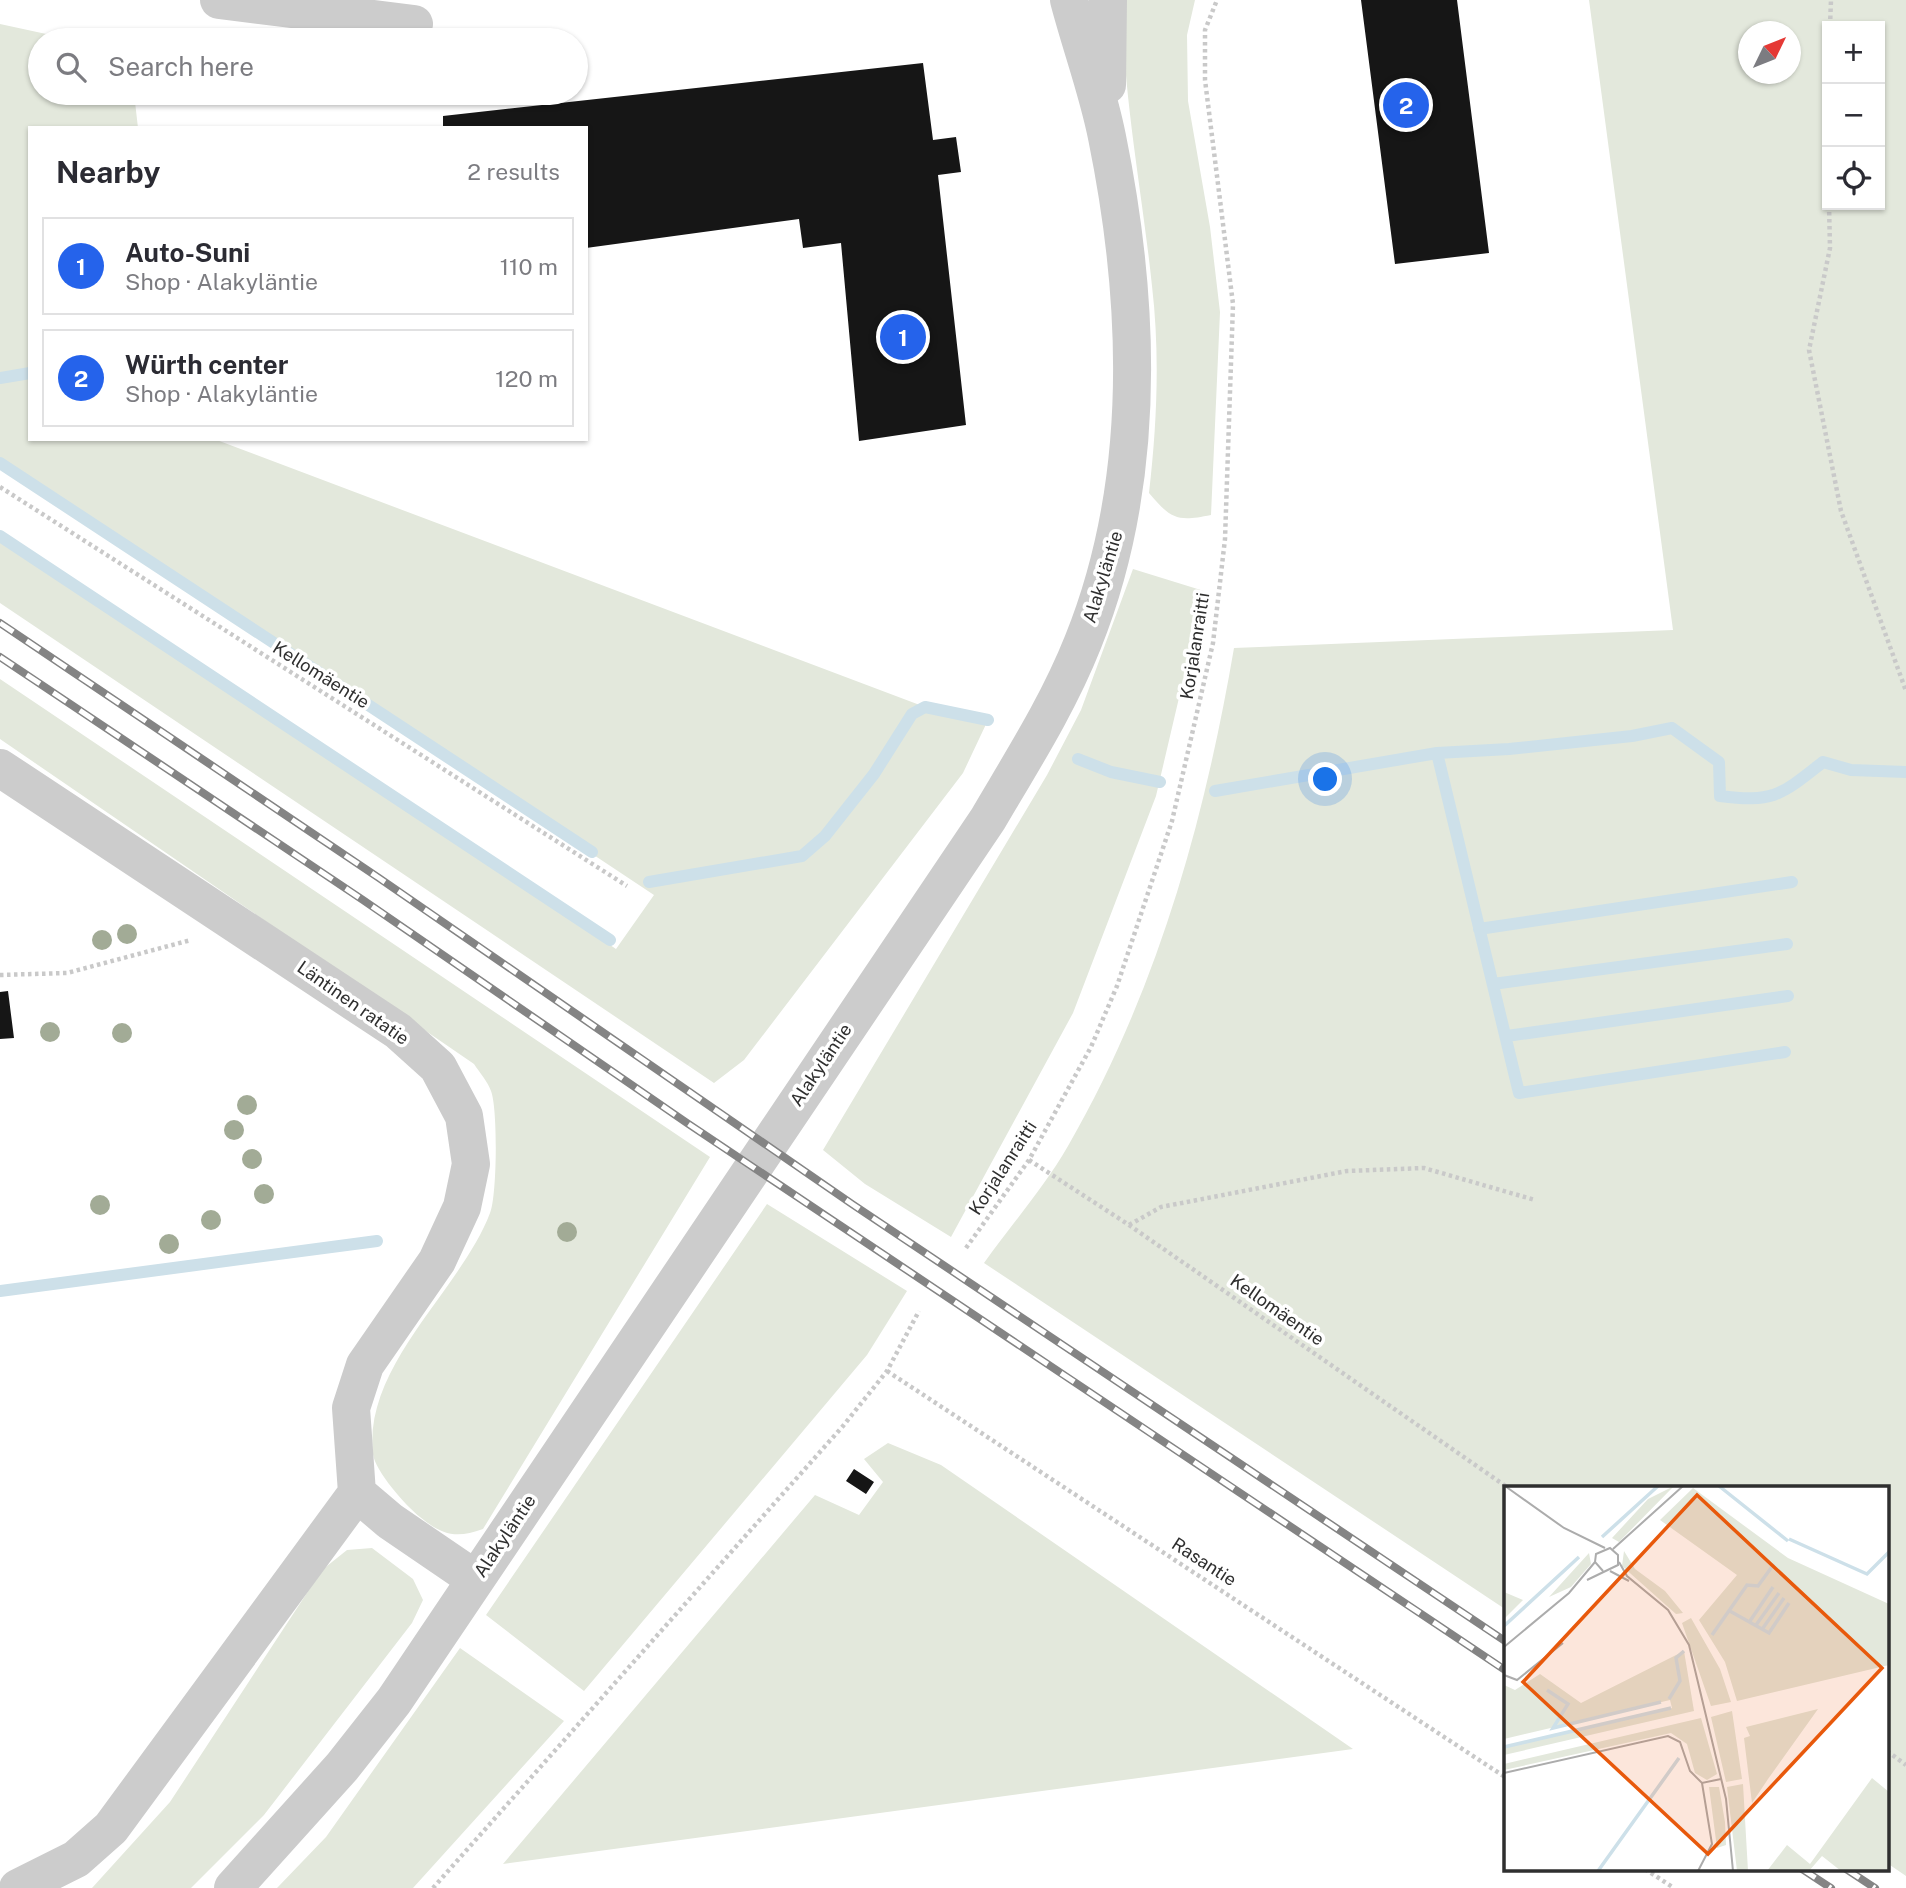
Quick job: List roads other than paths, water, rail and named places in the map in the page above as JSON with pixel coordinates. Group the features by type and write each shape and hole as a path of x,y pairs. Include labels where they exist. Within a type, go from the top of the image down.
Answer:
{"street":[{"path":"219,0 414,24"},
{"name":"Alakyläntie","path":"233,1888 342,1767 394,1702 988,819 1048,718 1083,643 1119,527 1132,425 1129,300 1107,136 1069,0"},
{"name":"Alakyläntie","path":"1107,136 1108,0"},
{"name":"Läntinen ratatie","path":"0,768 398,1031 438,1067 464,1116 471,1164 462,1207 437,1261 365,1365 352,1408 357,1493"},
{"path":"18,1888 76,1858 111,1828 357,1493 390,1521 475,1579"}],"waterway":[{"path":"0,378 28,373"},
{"path":"0,463 592,852"},
{"path":"0,536 610,940"},
{"path":"649,882 802,856 825,836 874,774 912,714 925,707 988,720"},
{"path":"1215,791 1437,753 1509,749 1632,736 1672,728 1719,762 1720,796 1753,798 1776,794 1823,762 1851,770 1906,772"},
{"path":"1437,753 1519,1093 1785,1052"},
{"path":"1078,759 1111,772 1160,782"},
{"path":"1479,929 1792,882"},
{"path":"1493,984 1787,944"},
{"path":"1507,1036 1788,996"},
{"path":"0,1291 377,1241"}],"railway":[{"path":"0,623 379,878 852,1204 1504,1640"},
{"path":"0,657 363,900 687,1123 1504,1669"},
{"path":"1804,1870 1831,1888"},
{"path":"1848,1870 1875,1888"}],"place":[{"name":"Würth center","path":"1406,105"},
{"name":"Auto-Suni","path":"903,337"}]}
